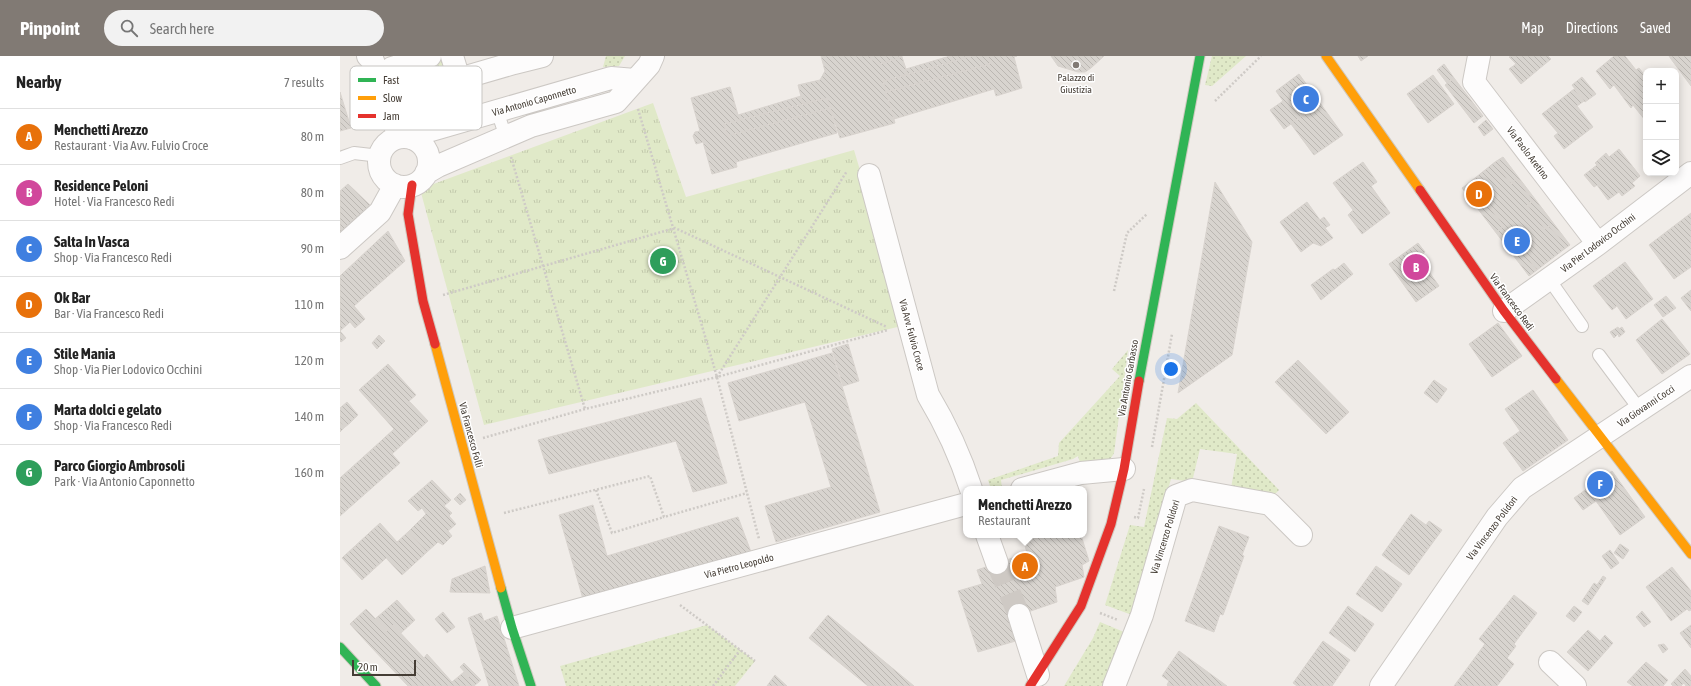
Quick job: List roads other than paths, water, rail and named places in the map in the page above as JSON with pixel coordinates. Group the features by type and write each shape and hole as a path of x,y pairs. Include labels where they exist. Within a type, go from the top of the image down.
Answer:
{"street":[{"path":"368,56 374,66"},
{"path":"394,56 396,64 420,56"},
{"path":"398,66 430,56"},
{"path":"452,56 455,66"},
{"path":"482,71 513,60 542,56"},
{"path":"340,248 380,212 411,181 429,165 425,148 419,142 405,138 387,144 380,156 382,173 388,180 411,181 438,166 531,126 616,102 648,65 653,56"},
{"name":"Via Antonio Garbasso","path":"1034,680 1081,606 1112,524 1124,469 1142,362 1200,56"},
{"name":"Via Francesco Redi","path":"1326,56 1504,311 1691,554"},
{"name":"Via Paolo Aretino","path":"1478,56 1474,82 1598,244"},
{"name":"Via Antonio Caponnetto","path":"482,115 611,78 635,80"},
{"path":"402,130 405,138"},
{"name":"Via Antonio Caponnetto","path":"405,138 432,130"},
{"name":"Via Avv. Fulvio Croce","path":"859,172 928,395 947,426 963,464 970,486"},
{"name":"Via Pier Lodovico Occhini","path":"1504,311 1598,244 1691,173"},
{"name":"Via Francesco Folli","path":"411,181 408,214 423,301 512,628 531,686"},
{"name":"Via Giovanni Cocci","path":"1601,436 1691,376"},
{"name":"Via Vincenzo Polidori","path":"1381,686 1498,517 1522,488 1601,436"},
{"path":"1033,486 1081,473 1124,469"},
{"name":"Via Vincenzo Polidori","path":"1114,686 1142,615 1176,496 1192,490 1270,504 1301,535"},
{"name":"Via Pietro Leopoldo","path":"512,628 963,505"},
{"path":"988,538 997,563"},
{"path":"1019,615 1034,680"},
{"path":"340,647 376,686"},
{"path":"1550,662 1575,686"}],"lane":[{"path":"497,111 506,137"},
{"path":"340,158 354,153 380,156"},
{"path":"1549,279 1582,326"},
{"path":"1599,355 1640,410"}],"tunnel":[{"path":"997,563 1019,615"}],"place":[{"name":"Palazzo di Giustizia","path":"1076,65"},
{"name":"Salta In Vasca","path":"1306,99"},
{"name":"Ok Bar","path":"1479,194"},
{"name":"Stile Mania","path":"1517,241"},
{"name":"Parco Giorgio Ambrosoli","path":"663,261"},
{"name":"Residence Peloni","path":"1416,267"},
{"name":"Marta dolci e gelato","path":"1600,484"},
{"name":"Menchetti Arezzo","path":"1025,566"}]}
